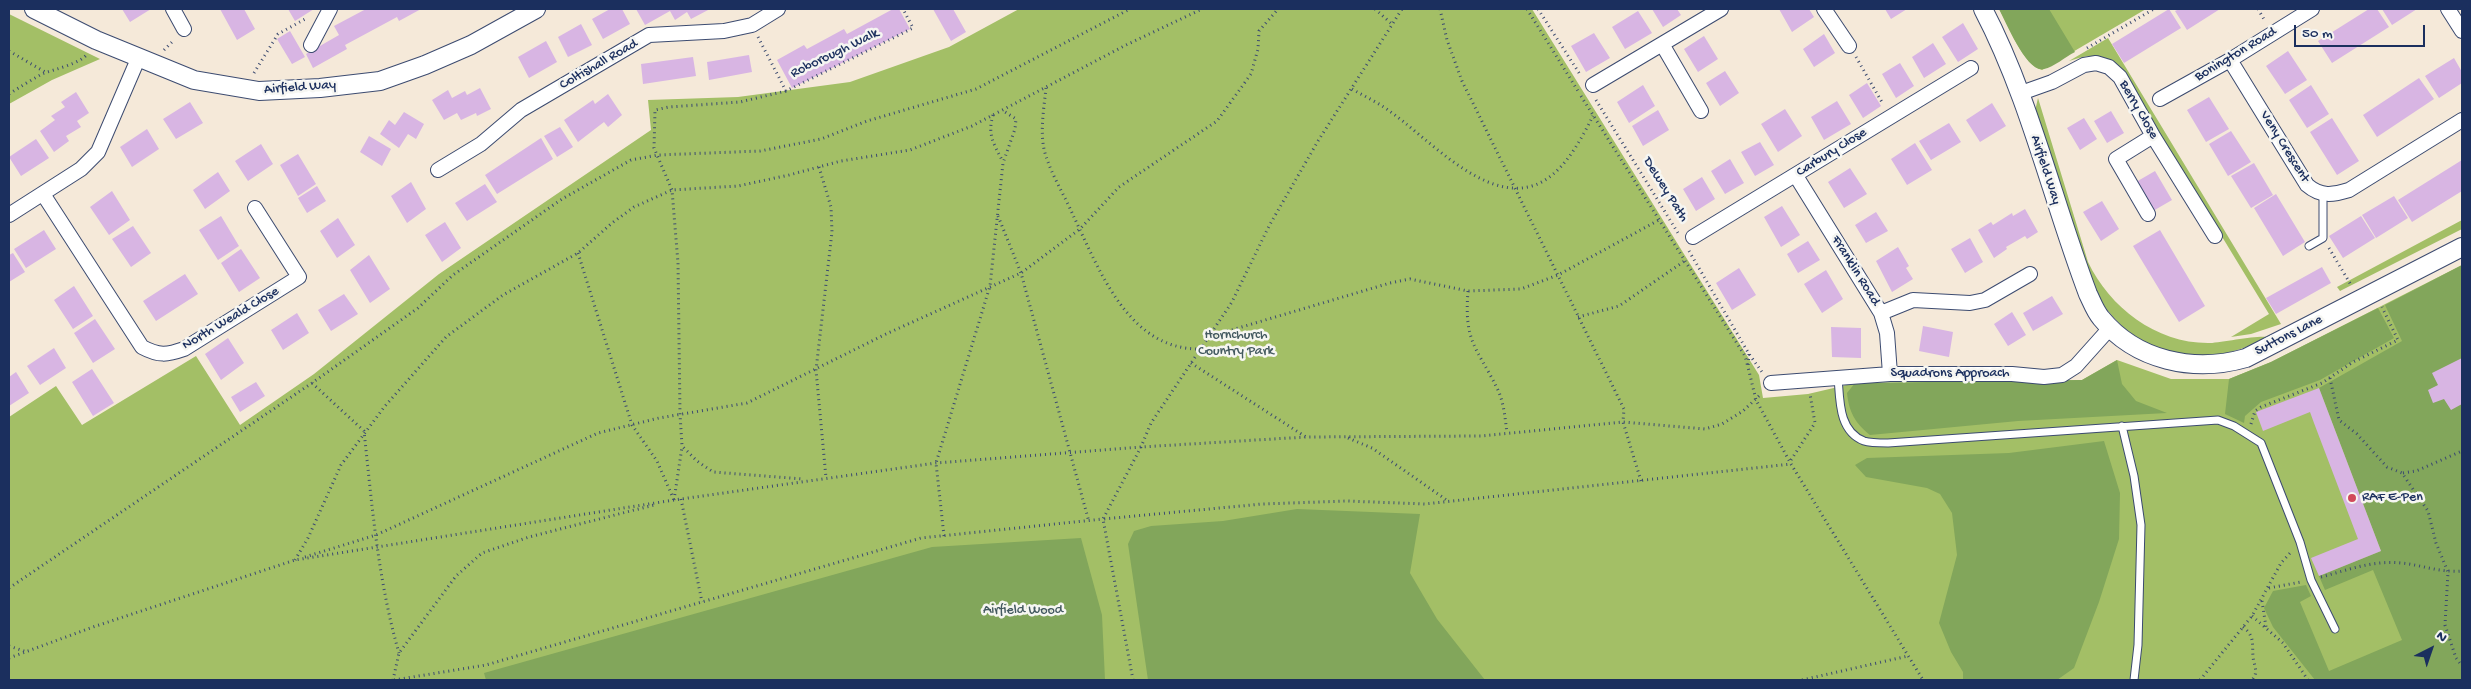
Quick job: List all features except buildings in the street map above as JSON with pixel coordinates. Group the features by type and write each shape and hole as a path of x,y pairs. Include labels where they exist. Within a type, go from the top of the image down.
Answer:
{"street":[{"name":"Airfield Way","path":"34,9 138,59 194,80 259,91 320,88 380,81 425,65 471,45 536,9"},
{"path":"173,9 184,29"},
{"path":"311,45 330,9"},
{"name":"Coltishall Road","path":"438,170 481,144 521,110 649,36 724,31 752,25 778,9"},
{"path":"1590,87 1721,9"},
{"path":"1824,9 1849,46"},
{"name":"Airfield Way","path":"1983,9 2002,46 2021,93 2088,294 2099,316 2110,328"},
{"name":"Bonington Road","path":"2160,99 2230,60 2312,9"},
{"path":"2448,9 2462,31"},
{"path":"1662,44 1701,111"},
{"path":"9,215 81,169 98,152 138,59"},
{"name":"Veny Crescent","path":"2230,60 2308,185 2323,194 2333,195 2349,190 2462,120"},
{"name":"Berry Close","path":"2021,93 2052,82 2084,65 2096,63 2109,67 2120,77 2153,136 2215,236"},
{"name":"Carbury Close","path":"1688,239 1796,176 1971,68"},
{"path":"2148,214 2116,159 2153,136"},
{"name":"Franklin Road","path":"1796,176 1881,312 1887,333 1890,374"},
{"name":"North Weald Close","path":"43,194 142,347 154,353 166,355 184,349 299,277 255,208"},
{"name":"Suttons Lane","path":"2110,328 2130,343 2170,361 2222,365 2254,354 2462,247"},
{"path":"1881,312 1913,300 1970,303 1985,300 2030,274"},
{"name":"Squadrons Approach","path":"1771,383 1890,374 2012,374 2044,377 2062,375 2076,366 2110,328"}],"lane":[{"path":"2309,246 2323,238 2323,194"},
{"path":"1838,377 1840,409 1844,423 1864,441 1888,443 2218,420 2234,426 2261,443 2300,542 2311,580 2335,629"},
{"path":"2122,426 2134,476 2141,525 2138,645 2134,680"}],"path":[{"name":"Roborough Walk","path":"752,25 786,91 913,28 903,9"},
{"path":"9,588 312,383 418,308 453,275 562,199 631,160 658,155 760,151 821,139 866,121 976,89 1130,9"},
{"path":"294,560 308,538 341,465 364,431 446,337 503,295 578,253 634,207 672,190 738,186 841,161 910,150 972,126 1126,45 1202,9"},
{"path":"9,658 93,627 294,560 376,535 598,432 680,414 747,403 886,334 1021,273 1080,229 1119,186 1218,121 1251,74 1258,49 1259,31 1278,9"},
{"path":"1374,9 1393,25"},
{"path":"1133,680 1103,519 1141,447 1151,423 1232,302 1269,226 1318,141 1402,9"},
{"path":"1440,9 1446,40 1462,81 1624,408 1623,422 1641,481"},
{"path":"1527,9 1745,356 1756,400 1791,462 1923,680"},
{"name":"Dewey Path","path":"1538,9 1590,87 1679,234"},
{"path":"2080,52 2154,9"},
{"path":"245,88 278,34 308,17"},
{"path":"9,94 45,73 63,68 85,58 96,40"},
{"path":"1849,46 1891,116"},
{"path":"9,51 45,73"},
{"path":"1046,88 1043,120 1044,149 1105,283 1130,318 1155,338 1184,349 1200,349"},
{"path":"1352,89 1388,110 1465,170 1502,188 1515,189 1533,186 1557,170 1579,143 1593,116"},
{"path":"674,500 682,446 678,263 672,190 654,148 655,110 669,106 740,102 786,91"},
{"path":"944,536 936,464 990,286 1003,163 1015,129 1016,119 1001,110"},
{"path":"993,114 989,127 992,141 1003,163"},
{"path":"819,167 831,207 832,232 816,370 826,478"},
{"path":"998,216 1021,273 1072,452 1089,522"},
{"path":"1208,338 1390,283 1410,280 1468,291 1522,289 1558,275 1659,220"},
{"path":"2323,238 2353,288"},
{"name":"Dewey Path","path":"1688,239 1749,354 1771,383"},
{"path":"578,253 632,425 657,460 674,500"},
{"path":"1578,317 1619,306 1686,260"},
{"path":"1468,291 1466,317 1472,345 1497,389 1507,433"},
{"path":"2250,427 2251,418 2261,407 2322,383 2353,362 2398,340 2380,304"},
{"path":"1748,367 1749,354"},
{"path":"1191,363 1306,437"},
{"path":"2330,378 2339,420 2357,434 2387,467 2402,473 2423,469 2462,451"},
{"path":"1791,462 1815,424 1808,379"},
{"path":"312,383 364,431 388,616 398,653 393,680 486,665 921,538 1262,504 1347,501 1425,504 1449,502 1791,462"},
{"path":"294,560 674,500 936,464 1072,452 1306,437 1481,436 1623,422 1705,429 1722,424 1756,400"},
{"path":"1345,437 1372,448 1449,502"},
{"path":"682,446 697,461 713,472 809,480"},
{"path":"2402,473 2428,511 2436,543 2448,572 2445,624 2456,658 2462,666"},
{"path":"681,499 702,602"},
{"path":"398,653 456,576 482,553 528,537 674,500"},
{"path":"2269,588 2311,580 2376,562 2402,563 2448,572 2462,571"},
{"path":"2200,680 2252,616 2281,563"},
{"path":"2262,600 2266,627"},
{"path":"2252,616 2266,627 2293,656 2308,680"},
{"path":"2243,627 2254,641 2253,657 2256,676 2252,680"},
{"path":"9,646 29,652"},
{"path":"1802,680 1908,656"}],"green space":[{"name":"Hornchurch Country Park","path":"1019,9 1532,9 1759,375 1763,398 1808,394 1855,383 2082,380 2117,360 2171,379 2229,379 2271,362 2462,265 2462,680 9,680 9,417 56,386 82,425 196,356 240,425 314,374 439,274 651,130 648,100 738,97 850,82 949,47"},
{"path":"1999,9 2146,9 2042,70 2035,67 2023,53"},
{"path":"1999,9 2049,9 2075,52 2048,68 2037,68 2024,56"},
{"path":"9,14 100,59 52,80 9,104"},
{"path":"2108,38 2281,324 2251,334 2231,337 2269,314 2117,64 2105,58 2093,56 2069,61"},
{"path":"2038,98 2088,262 2097,279 2122,308 2154,330 2190,342 2210,343 2267,337 2242,349 2217,355 2192,356 2168,352 2146,343 2126,329 2107,310 2092,287 2035,111"},
{"path":"2462,220 2462,229 2340,291 2337,287"},
{"path":"2462,265 2462,680 2315,680 2273,627 2264,608 2273,591 2306,585 2311,596 2300,602 2329,671 2402,640 2373,570 2325,590 2319,576 2381,551 2319,388 2402,341 2385,305"},
{"path":"2378,308 2394,338 2320,380 2261,402 2245,416 2244,423 2225,414 2229,379 2271,362"},
{"path":"2117,360 2122,384 2136,401 2167,413 2018,421 1870,435 1854,417 1849,406 1847,393 1855,383 2082,380"},
{"path":"2104,441 2120,493 2119,539 2099,602 2074,668 2057,680 1963,680 1963,672 1951,652 1939,623 1957,555 1952,513 1940,494 1927,488 1866,477 1855,465 1867,458 2009,453"},
{"path":"1297,509 1420,514 1410,573 1437,619 1485,680 1148,680 1128,544 1134,531 1151,526 1223,521"},
{"name":"Airfield Wood","path":"1081,538 1102,615 1105,680 486,680 484,673 932,547"}],"place":[{"name":"RAF E-Pen","path":"2352,498"}]}
